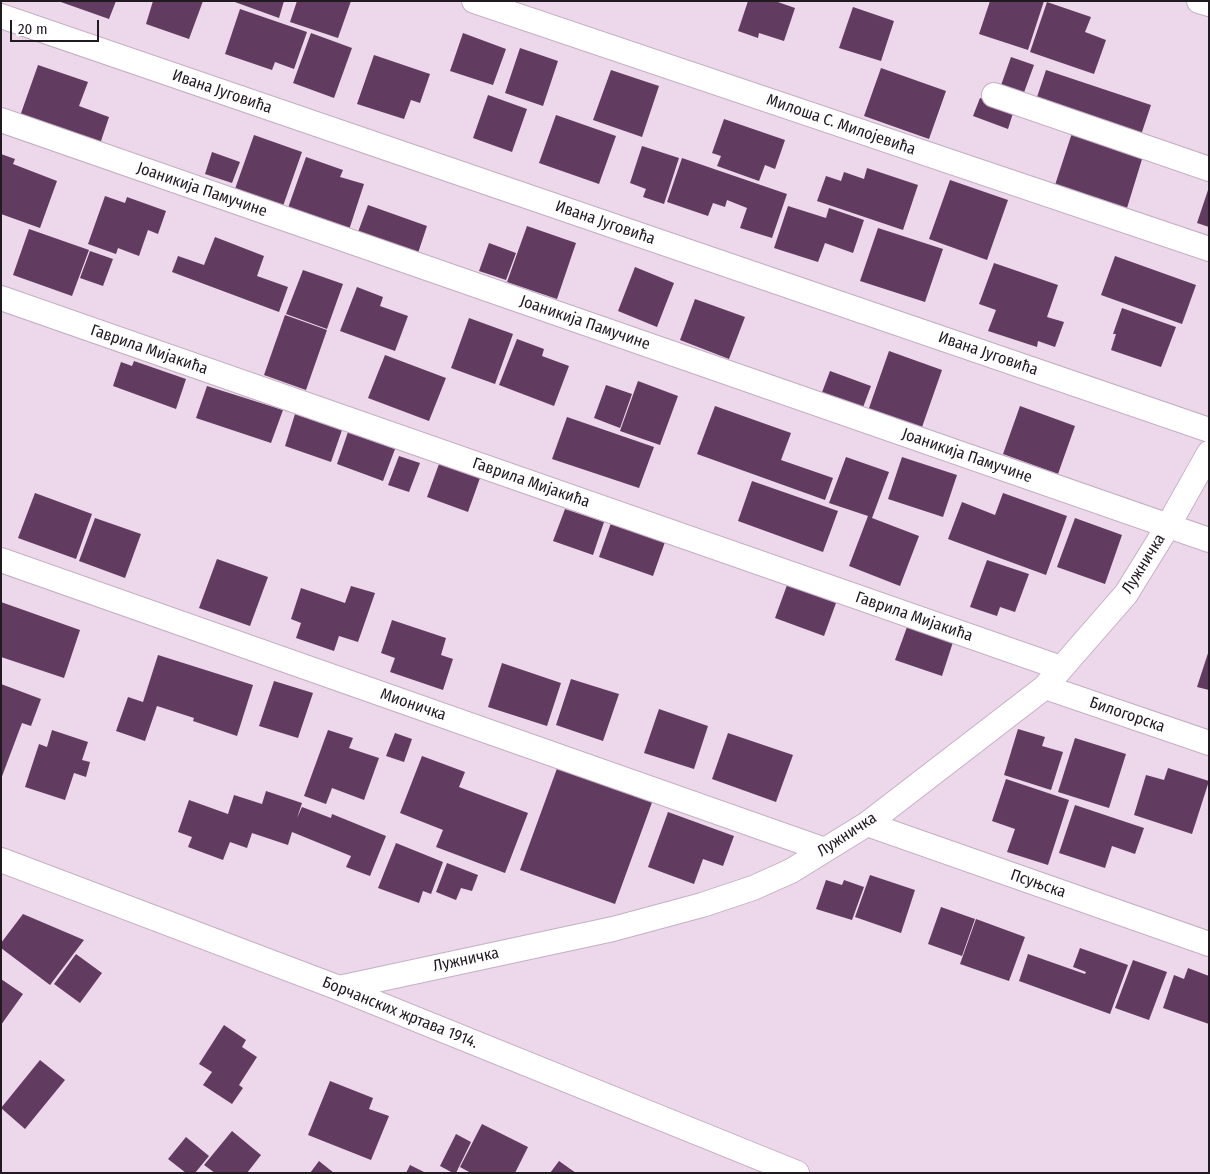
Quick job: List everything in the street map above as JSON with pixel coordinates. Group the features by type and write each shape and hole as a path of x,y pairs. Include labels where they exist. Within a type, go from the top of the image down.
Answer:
{"street":[{"name":"Милоша С. Милојевића","path":"474,1 1209,248"},
{"path":"1199,1 1209,4"},
{"name":"Ивана Југовића","path":"1,16 1209,430"},
{"path":"994,95 1209,169"},
{"name":"Јоаникија Памучине","path":"1,120 1209,540"},
{"name":"Гаврила Мијакића","path":"1,298 1061,668"},
{"name":"Лужничка","path":"339,988 613,929 702,905 753,888 791,871 866,824 1045,688 1126,594 1168,526 1209,453"},
{"name":"Мионичка","path":"1,560 825,850"},
{"name":"Билогорска","path":"1045,688 1209,743"},
{"name":"Псуњска","path":"866,824 1209,944"},
{"name":"Борчанских жртава 1914.","path":"1,860 339,988 797,1173"}],"building":[{"path":"58,1 116,1 109,19"},
{"path":"153,1 203,1 189,39 146,24"},
{"path":"232,1 284,1 279,18"},
{"path":"297,1 351,1 338,38 290,22"},
{"path":"748,1 775,1 795,8 784,41 759,33 758,38 738,31"},
{"path":"990,1 1044,1 1028,50 979,34"},
{"path":"1047,2 1091,17 1085,32 1106,40 1094,74 1030,52"},
{"path":"853,7 894,21 881,61 839,48"},
{"path":"240,9 307,32 294,69 275,62 272,70 225,54"},
{"path":"311,33 352,48 334,98 293,83"},
{"path":"463,33 506,49 493,85 450,71"},
{"path":"520,48 558,61 543,106 505,93"},
{"path":"374,55 430,74 420,103 411,100 404,119 357,104"},
{"path":"1011,57 1034,65 1022,98 999,91"},
{"path":"38,65 88,82 79,106 109,117 100,144 20,116"},
{"path":"881,68 946,91 929,139 864,116"},
{"path":"611,70 659,86 642,137 593,120"},
{"path":"1046,70 1151,105 1140,138 1035,103"},
{"path":"488,95 527,109 512,152 473,138"},
{"path":"980,98 1014,110 1008,129 973,116"},
{"path":"556,115 616,136 599,184 539,163"},
{"path":"724,119 785,140 775,169 765,165 759,181 717,166 721,156 712,153"},
{"path":"1072,133 1143,156 1127,208 1055,185"},
{"path":"254,135 302,152 283,206 235,189"},
{"path":"642,146 679,158 664,204 643,197 646,189 630,183"},
{"path":"212,152 240,162 232,183 205,174"},
{"path":"1,154 15,159 13,164 57,181 40,228 1,214"},
{"path":"306,157 343,170 340,177 364,184 349,230 288,208"},
{"path":"682,158 787,194 772,238 740,228 747,208 727,200 725,207 713,203 708,216 667,202"},
{"path":"867,168 918,185 903,230 817,201 826,176 841,181 844,172 864,179"},
{"path":"950,180 1008,200 987,260 929,239"},
{"path":"1209,187 1209,227 1197,223"},
{"path":"105,196 125,203 127,197 166,211 158,234 148,230 139,256 118,248 116,254 88,244"},
{"path":"368,205 427,226 418,253 358,232"},
{"path":"788,206 826,218 829,208 864,220 853,253 825,243 818,262 774,248"},
{"path":"527,226 576,243 557,299 507,282"},
{"path":"878,228 943,249 925,302 860,281"},
{"path":"29,229 89,250 72,296 13,275"},
{"path":"215,237 264,256 257,276 288,287 279,312 172,272 178,256 204,265"},
{"path":"489,243 516,253 506,280 479,271"},
{"path":"90,251 113,259 103,286 80,278"},
{"path":"1115,256 1196,285 1182,324 1101,295"},
{"path":"994,263 1058,285 1047,317 1064,322 1055,347 1038,341 1037,347 988,331 996,310 979,304"},
{"path":"635,267 674,283 657,327 618,311"},
{"path":"303,270 343,284 327,329 286,314"},
{"path":"357,287 383,297 380,306 408,316 395,351 340,331"},
{"path":"695,299 745,317 729,359 680,340"},
{"path":"1122,308 1176,327 1161,367 1111,350 1116,334 1113,334"},
{"path":"285,315 327,330 306,390 264,375"},
{"path":"469,318 513,334 495,384 451,368"},
{"path":"517,339 544,349 542,356 569,366 554,406 499,385"},
{"path":"889,351 942,370 921,430 868,411"},
{"path":"385,355 446,378 429,421 368,398"},
{"path":"134,361 186,379 176,409 113,386 121,362 132,366"},
{"path":"830,371 871,386 862,410 821,395"},
{"path":"638,381 678,396 660,445 620,431"},
{"path":"606,385 632,394 620,428 594,418"},
{"path":"207,386 283,410 271,443 196,418"},
{"path":"715,406 791,433 781,460 833,478 825,500 697,454"},
{"path":"1020,406 1075,426 1058,474 1003,454"},
{"path":"295,414 342,430 331,462 285,446"},
{"path":"567,417 654,447 639,488 552,459"},
{"path":"348,432 395,449 383,481 337,464"},
{"path":"399,456 420,463 409,492 388,485"},
{"path":"846,457 889,472 872,518 919,536 900,586 849,566 868,516 829,503"},
{"path":"902,457 957,475 943,517 888,499"},
{"path":"439,464 480,478 468,512 427,497"},
{"path":"752,481 838,511 823,552 738,521"},
{"path":"35,493 92,514 76,559 18,538"},
{"path":"1003,493 1067,516 1046,575 948,539 962,502 995,515"},
{"path":"565,509 604,522 593,555 553,541"},
{"path":"95,518 141,534 125,578 79,561"},
{"path":"1075,518 1122,535 1105,584 1057,567"},
{"path":"611,523 665,542 653,576 599,557"},
{"path":"217,559 268,577 250,626 199,608"},
{"path":"987,560 1029,574 1015,612 1000,607 997,616 970,607"},
{"path":"787,585 836,603 824,636 775,618"},
{"path":"351,586 375,593 358,642 339,636 334,651 296,638 301,623 291,619 301,588 345,603"},
{"path":"1,602 80,630 64,678 1,657"},
{"path":"392,620 446,638 441,655 453,659 443,690 390,672 395,658 381,653"},
{"path":"907,627 953,642 942,676 895,660"},
{"path":"1209,650 1209,690 1197,687"},
{"path":"158,655 253,685 237,736 193,721 194,718 157,706 145,741 116,731 128,697 143,702"},
{"path":"502,663 561,683 547,726 488,707"},
{"path":"571,679 619,694 603,741 556,725"},
{"path":"274,681 313,693 298,738 259,726"},
{"path":"1,684 41,699 31,726 22,723 1,779"},
{"path":"659,709 708,726 694,769 644,753"},
{"path":"1018,729 1045,737 1042,746 1063,752 1051,790 1004,775"},
{"path":"52,730 88,742 82,760 90,762 86,777 74,773 65,800 25,787 39,744 47,747"},
{"path":"328,730 353,738 349,748 379,758 364,800 332,788 326,804 304,796"},
{"path":"395,733 412,739 404,762 386,756"},
{"path":"728,733 793,755 776,802 712,779"},
{"path":"1075,738 1126,754 1109,808 1058,792"},
{"path":"422,756 465,772 459,787 528,813 505,873 436,847 443,830 400,813"},
{"path":"559,763 654,797 615,904 520,870"},
{"path":"1168,768 1209,781 1192,834 1134,815 1146,775 1164,780"},
{"path":"1006,779 1069,800 1048,865 1007,852 1015,829 992,821"},
{"path":"266,791 302,803 297,818 302,807 331,818 332,814 386,836 370,876 346,867 351,856 292,832 288,845 252,833 247,848 230,842 223,860 188,847 192,837 178,832 189,800 228,814 234,795 262,804"},
{"path":"1075,805 1144,828 1135,854 1112,846 1105,868 1059,853"},
{"path":"668,812 734,836 723,866 703,859 694,884 648,867"},
{"path":"396,843 443,862 431,894 423,891 419,903 378,888"},
{"path":"447,863 478,875 472,891 461,888 456,900 436,892"},
{"path":"870,875 915,890 901,933 855,917"},
{"path":"826,880 842,885 844,880 864,887 852,920 816,909"},
{"path":"941,907 975,919 962,956 928,944"},
{"path":"23,914 84,940 50,985 1,948 1,943"},
{"path":"976,919 1025,937 1009,981 960,964"},
{"path":"1080,948 1128,965 1110,1014 1019,981 1028,954 1085,974 1086,972 1073,967"},
{"path":"76,954 102,973 80,1003 54,984"},
{"path":"1133,960 1167,972 1149,1020 1115,1008"},
{"path":"1188,968 1209,976 1209,1024 1163,1008 1174,975 1184,979"},
{"path":"1,979 23,994 1,1025"},
{"path":"224,1025 246,1040 242,1047 257,1057 239,1085 243,1088 232,1104 203,1085 212,1072 199,1064"},
{"path":"40,1060 65,1080 25,1129 1,1108"},
{"path":"330,1081 373,1098 369,1109 389,1116 371,1160 308,1135"},
{"path":"482,1124 528,1147 515,1173 471,1173 460,1167"},
{"path":"232,1131 261,1155 247,1173 215,1173 204,1165"},
{"path":"456,1134 471,1142 456,1173 453,1173 440,1166"},
{"path":"186,1137 209,1156 195,1173 186,1173 168,1159"},
{"path":"319,1161 334,1173 310,1173"},
{"path":"559,1161 576,1173 550,1173"},
{"path":"410,1165 426,1173 406,1173"}]}
